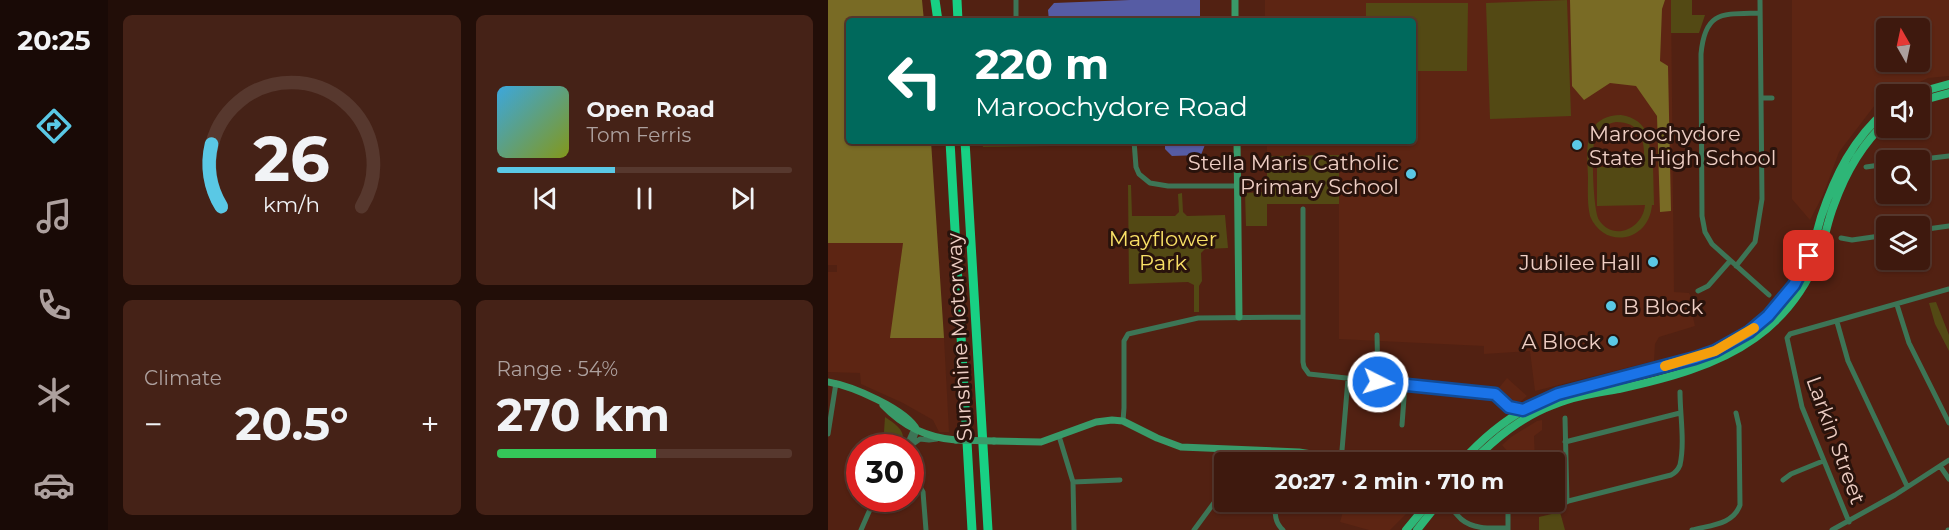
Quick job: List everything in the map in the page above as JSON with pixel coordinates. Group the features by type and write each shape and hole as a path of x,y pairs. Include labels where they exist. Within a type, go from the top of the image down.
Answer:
{"highway":[{"path":"935,0 939,18"},
{"path":"940,18 942,0"},
{"path":"959,0 960,18"},
{"name":"Sunshine Motorway","path":"950,144 972,530"},
{"name":"Sunshine Motorway","path":"965,144 988,530"}],"main road":[{"path":"1235,0 1235,18"},
{"path":"1930,89 1949,84"},
{"path":"1930,98 1949,93"},
{"path":"1472,452 1502,423 1547,398 1706,355 1726,346 1758,325 1794,285 1809,256 1826,203 1842,166 1860,137 1876,121"},
{"path":"1482,452 1512,426 1543,409 1573,398 1641,383 1690,369 1734,351 1761,333 1786,309 1803,287 1818,255 1833,205 1867,142 1876,133"},
{"path":"1237,144 1239,317"},
{"path":"832,382 882,403 911,428 937,439 1041,442 1104,420 1123,421 1181,447 1287,452"},
{"path":"1406,530 1421,512"},
{"path":"1416,530 1432,512"}],"street":[{"path":"1016,0 1016,18"},
{"path":"1736,266 1753,247 1757,238 1762,199 1760,0"},
{"path":"1760,14 1726,14 1716,18 1706,31 1701,48 1703,226 1712,244 1769,295"},
{"path":"1761,98 1772,98"},
{"path":"1134,144 1136,167 1139,174 1150,183 1168,186 1238,186"},
{"path":"1930,158 1949,156"},
{"path":"1866,167 1876,166"},
{"path":"1303,209 1303,362 1306,372 1313,376 1495,394 1509,407 1523,410"},
{"path":"1930,229 1949,226"},
{"path":"1840,238 1851,240 1876,237"},
{"path":"1698,291 1708,286 1730,261"},
{"path":"1907,486 1848,361 1837,322 1949,289"},
{"path":"1897,305 1909,342 1949,423"},
{"path":"1123,421 1124,341 1128,334 1198,318 1303,317"},
{"name":"Larkin Street","path":"1837,322 1790,334 1787,341 1802,407 1849,522"},
{"path":"1377,335 1378,382"},
{"path":"1341,452 1348,379"},
{"path":"828,434 832,382"},
{"path":"1402,425 1405,384"},
{"path":"1565,418 1567,502 1671,476 1677,472 1682,444 1680,393"},
{"path":"1502,423 1509,407"},
{"path":"1566,442 1680,413"},
{"path":"1692,530 1730,520 1740,505 1739,426 1736,413"},
{"path":"916,434 917,430"},
{"path":"912,434 917,430"},
{"path":"1059,436 1073,482 1074,530"},
{"path":"924,439 937,439"},
{"path":"1194,530 1219,496 1219,449"},
{"path":"1832,530 1849,522 1949,460"},
{"path":"1783,480 1791,474 1823,461"},
{"path":"1940,466 1949,479"},
{"path":"1073,482 1120,480"},
{"path":"924,505 926,530"},
{"path":"861,530 869,512"},
{"path":"1275,512 1275,520 1283,530"},
{"path":"1454,512 1471,525 1508,529 1508,512"}],"shaded area":[{"path":"828,0 922,0 924,18 846,18 846,144 931,144 944,338 890,338 903,243 828,243"},
{"name":"Maroochydore State High School","path":"1265,0 1671,0 1674,292 1689,293 1693,301 1690,305 1695,326 1659,337 1655,344 1654,361 1535,391 1530,351 1484,354 1484,346 1339,339 1339,155 1267,156 1267,144 1416,144 1416,18 1265,18"},
{"path":"1570,0 1665,0 1662,9 1660,61 1668,66 1671,211 1660,212 1657,116 1636,86 1610,83 1584,100 1572,86"},
{"path":"1792,0 1949,0 1949,76 1928,78 1916,84 1876,84 1876,104 1839,152 1823,195 1810,220 1792,199"},
{"path":"828,243 903,243 891,338 944,338 949,432 939,432 933,420 861,384 860,373 828,372 828,272 837,272 837,265 828,265"},
{"path":"1507,378 1527,396 1519,403 1513,403 1498,389"},
{"path":"1542,420 1542,430 1534,436 1535,452 1508,452 1502,445 1537,421"},
{"path":"1343,512 1408,512 1390,530 1369,530 1340,522"}],"green space":[{"path":"1567,0 1571,116 1490,119 1486,3"},
{"path":"1671,0 1692,0 1692,15 1705,15 1699,33 1671,33"},
{"path":"1366,3 1468,3 1467,71 1416,71 1416,18 1366,18"},
{"path":"1621,115 1631,118 1643,127 1649,140 1651,166 1653,166 1654,205 1643,227 1635,234 1625,237 1605,234 1597,227 1589,211 1587,156 1590,136 1599,121","holes":["1616,122 1625,123 1637,130 1641,136 1644,166 1597,167 1597,206 1645,205 1639,221 1626,230 1619,231 1605,227 1599,220 1594,193 1593,154 1595,138 1600,129"]},
{"path":"982,144 1127,144 1127,145 983,147"},
{"path":"1339,155 1339,204 1267,204 1267,226 1246,226 1245,193 1267,192 1267,156"},
{"name":"Mayflower Park","path":"1128,185 1131,185 1132,216 1175,216 1179,212 1178,194 1182,193 1183,212 1187,216 1225,215 1228,248 1205,249 1201,253 1202,281 1199,286 1199,312 1194,312 1194,285 1188,282 1129,284"},
{"path":"1936,302 1949,335 1949,351 1935,324 1929,303"},
{"path":"885,417 897,426 902,434 884,434"},
{"path":"1560,512 1565,530 1539,530 1539,517"}],"water":[{"path":"1200,0 1200,18 1049,18 1048,10 1054,3"},
{"path":"1165,144 1205,144 1201,155 1172,156 1165,149"}],"slow traffic":[{"path":"1665,366 1715,351 1754,328"}],"place":[{"name":"Maroochydore State High School","path":"1577,145"},
{"name":"Stella Maris Catholic Primary School","path":"1411,174"},
{"name":"Jubilee Hall","path":"1653,262"},
{"name":"B Block","path":"1611,306"},
{"name":"A Block","path":"1613,341"}],"route":[{"path":"1378,382 1495,394 1509,407 1523,410 1558,394 1706,355 1726,346 1749,332 1768,316 1794,285 1809,256"}]}
